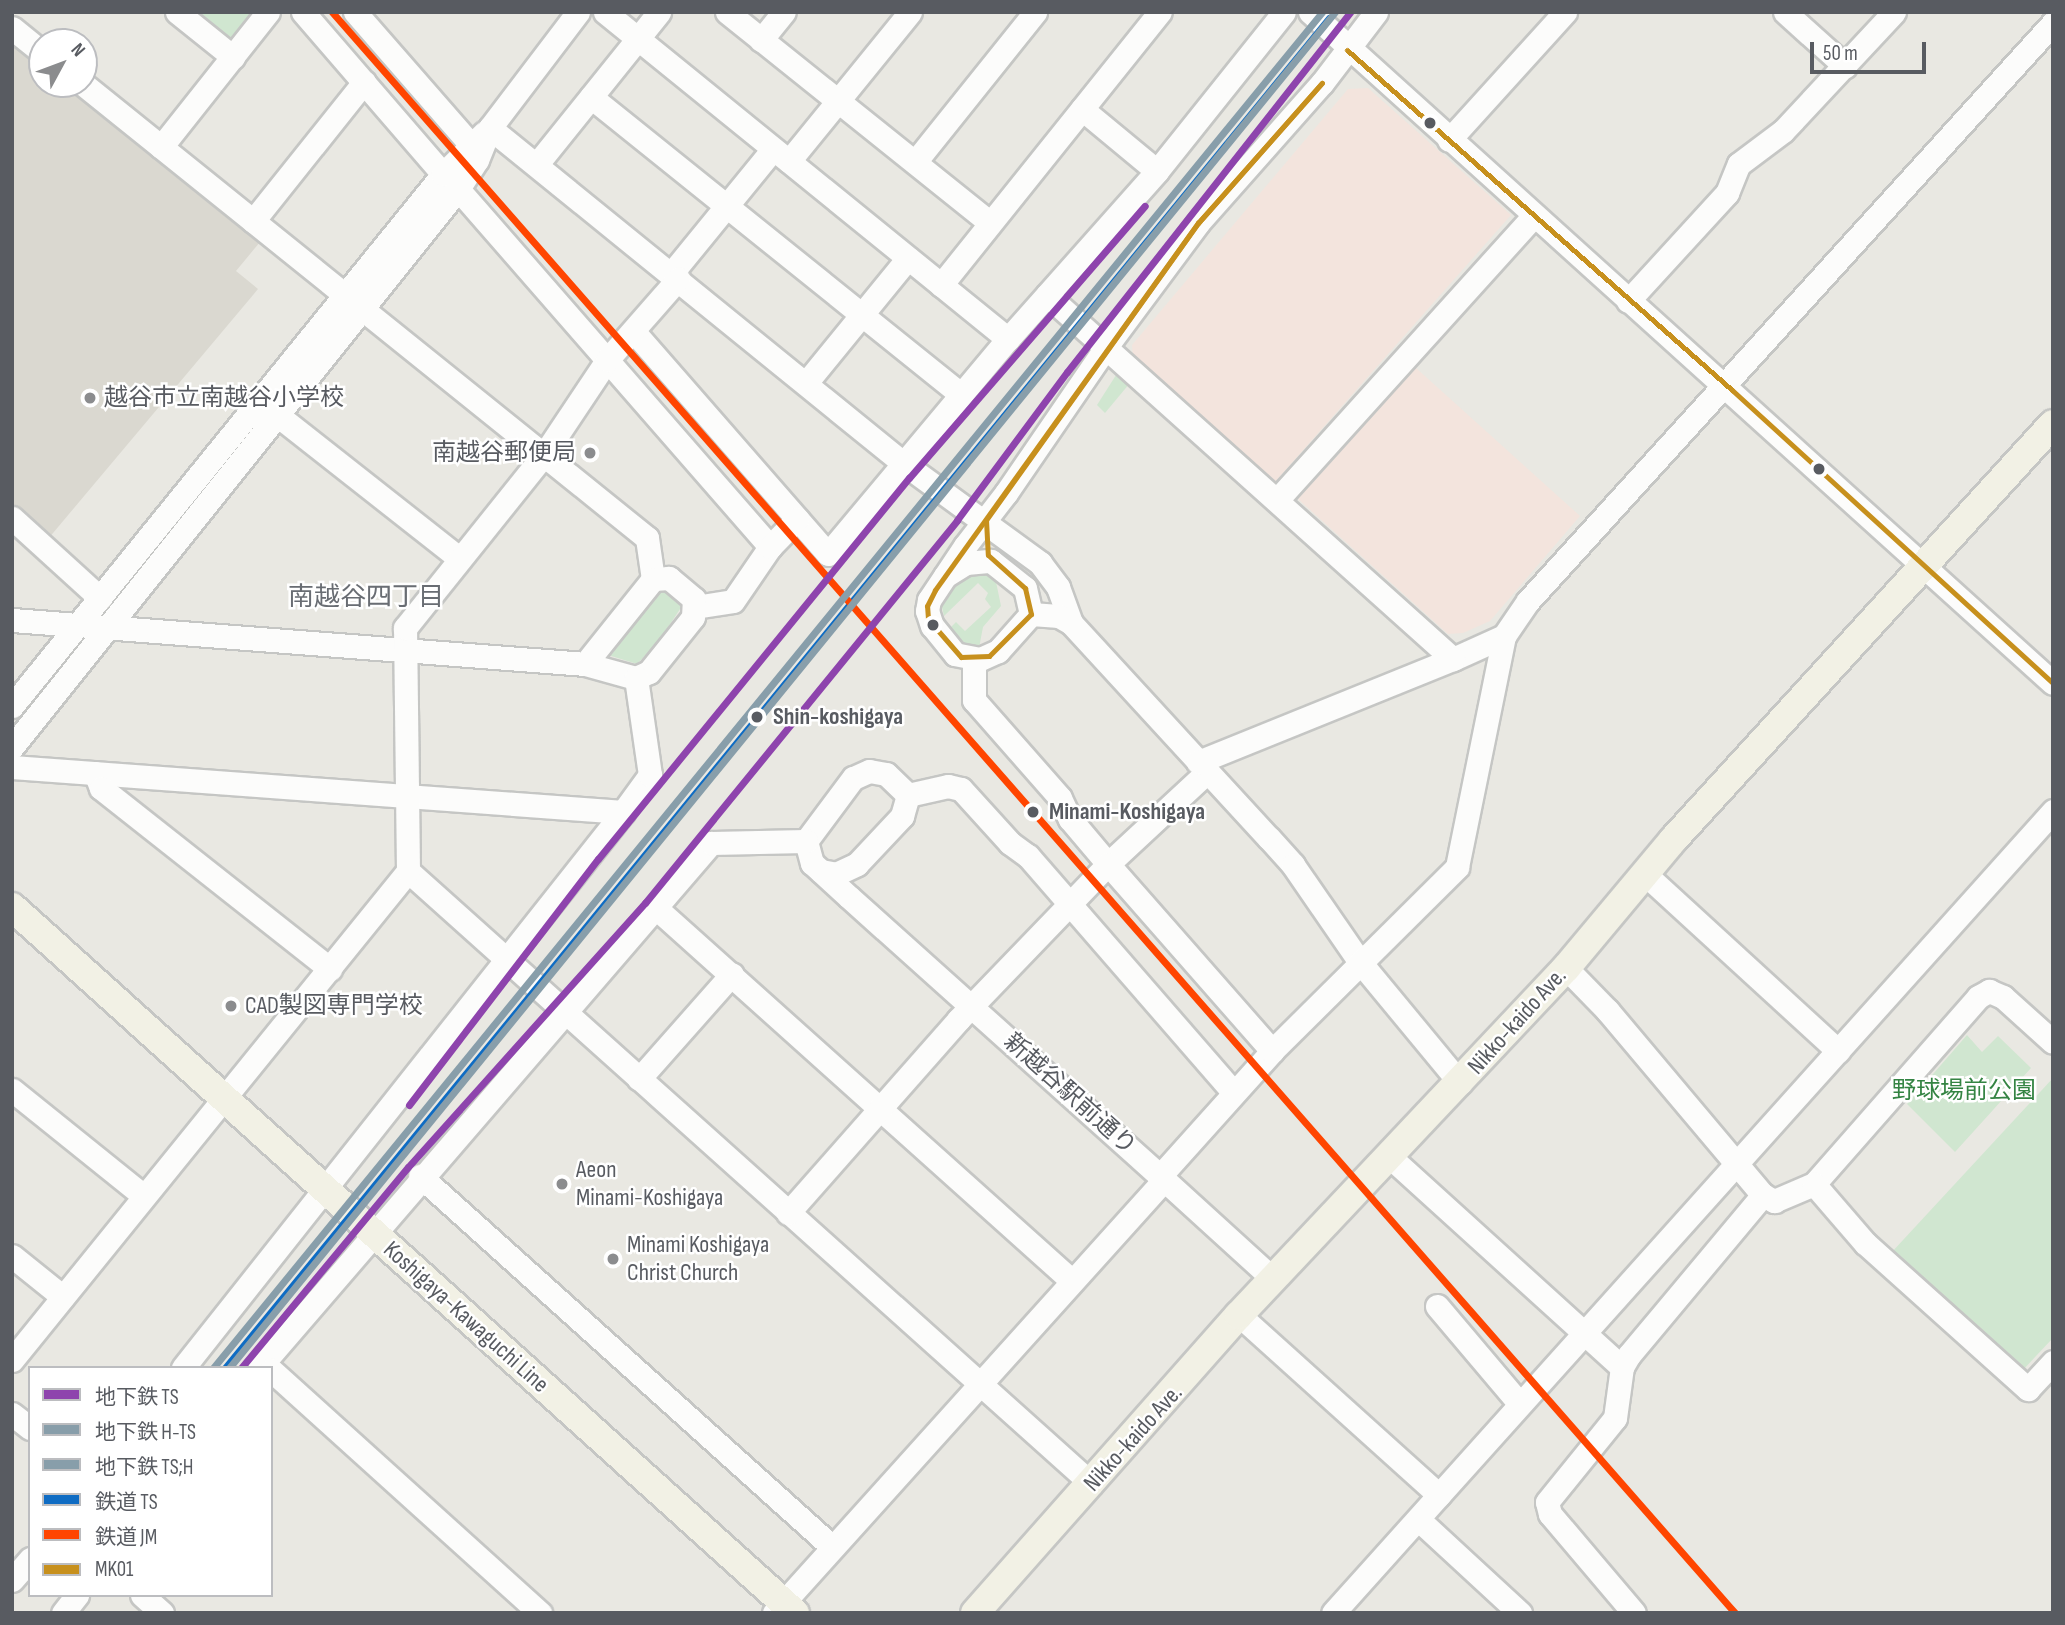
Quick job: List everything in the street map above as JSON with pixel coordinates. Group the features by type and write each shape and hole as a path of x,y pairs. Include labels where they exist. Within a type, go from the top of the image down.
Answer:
{"main road":[{"name":"Nikko-kaido Ave.","path":"975,1613 1240,1315 1566,968 1644,874 2053,424"},
{"name":"Koshigaya-Kawaguchi Line","path":"12,907 784,1609"}],"street":[{"path":"177,12 233,57"},
{"path":"161,147 268,12"},
{"path":"303,12 770,548"},
{"path":"355,12 471,145"},
{"path":"12,706 100,598 353,302 451,181 471,145 490,128 578,12"},
{"path":"605,12 1008,339"},
{"path":"537,164 659,12"},
{"path":"727,12 990,223"},
{"path":"761,40 784,12"},
{"path":"12,1360 408,871 402,648 405,628 543,456 607,360 635,333 727,206 839,102 909,12"},
{"path":"915,162 1035,12"},
{"path":"941,285 1160,12"},
{"path":"635,333 828,554 1008,339 1157,172 1284,12"},
{"path":"1310,12 1347,50 2053,683"},
{"path":"1031,614 998,651 974,659 955,653 928,619 927,606 945,576 1106,347 1198,223 1347,50 1376,12"},
{"path":"1449,140 1565,12"},
{"path":"1785,12 1844,66"},
{"path":"1628,301 1727,193 1739,164 1783,131 1894,12"},
{"path":"784,1609 831,1546 1072,1281 1233,1092 1457,867 1504,636 1528,601 2053,23"},
{"path":"12,28 28,41"},
{"path":"253,221 364,82"},
{"path":"98,96 647,538 653,579 585,664"},
{"path":"591,97 961,394"},
{"path":"1082,109 1157,172"},
{"path":"451,181 477,160 490,128"},
{"path":"490,128 903,463 986,520 1047,570 1072,623 1293,865 1360,962 1460,1083"},
{"path":"1277,500 1534,216"},
{"path":"806,383 908,258"},
{"path":"1047,295 1453,659"},
{"path":"12,747 276,414 353,302"},
{"path":"276,414 459,558"},
{"path":"12,518 100,598"},
{"path":"695,607 733,601 770,548 797,519"},
{"path":"986,520 991,562"},
{"path":"945,576 966,563 991,562 1025,588 1031,614"},
{"path":"12,620 78,625 108,624 585,664 636,678 649,672 693,617 695,607 689,592 670,578 653,579"},
{"path":"1031,614 1059,616 1072,623"},
{"path":"788,1213 1068,902 1203,767 1504,636"},
{"path":"974,659 974,700 1060,797 1070,820 1272,1051"},
{"path":"185,1366 650,775 636,678"},
{"path":"12,766 623,811"},
{"path":"860,773 886,774 908,795 902,816 857,864 836,874 821,871 807,855 806,841 860,773"},
{"path":"95,774 101,788 330,969"},
{"path":"908,795 948,786 961,789 1068,902 1233,1092"},
{"path":"1333,1613 1581,1332 2053,811"},
{"path":"266,1366 420,1176 566,1013 711,843 806,841"},
{"path":"857,864 854,888 865,912"},
{"path":"408,871 1092,1483"},
{"name":"新越谷駅前通り","path":"821,871 1273,1279"},
{"path":"1644,874 1838,1051"},
{"path":"656,908 1072,1281"},
{"path":"1566,968 1607,1010 1763,1195 1774,1201 1814,1184 1978,997 1989,991 2003,997 2053,1042"},
{"path":"639,1079 732,974"},
{"path":"12,1090 145,1196"},
{"path":"1390,1157 1622,1367"},
{"path":"420,1176 831,1546"},
{"path":"1814,1184 1865,1243 2028,1389 2053,1362"},
{"path":"1634,1613 1550,1514 1546,1502 1615,1418 1622,1367 1763,1195"},
{"path":"12,1255 63,1297"},
{"path":"1437,1306 1520,1403"},
{"path":"1240,1315 1439,1495"},
{"path":"273,1374 540,1613"},
{"path":"12,1414 28,1426"},
{"path":"1418,1519 1520,1613"},
{"path":"12,1580 28,1561"},
{"path":"62,1613 74,1597"},
{"path":"144,1597 162,1613"}],"shaded area":[{"name":"越谷市立南越谷小学校","path":"12,45 28,57 28,98 80,98 260,242 236,271 258,289 48,539 12,506"},
{"path":"1368,88 1511,215 1274,483 1133,358 1132,345 1348,89"},
{"path":"1416,368 1580,516 1490,621 1463,633 1448,634 1298,499"}],"green space":[{"path":"189,12 257,12 234,43 227,44"},
{"path":"1118,372 1130,383 1105,413 1097,405"},
{"path":"987,570 995,577 1001,606 983,627 979,648 966,646 951,627 956,622 965,631 991,607 985,599 988,593 978,583 944,616 941,603 958,576"},
{"path":"663,587 682,606 659,641 637,664 608,655"},
{"name":"野球場前公園","path":"1967,1035 1982,1052 1998,1036 2031,1068 1955,1152 1907,1104"},
{"path":"2053,1078 2053,1338 2022,1371 1891,1253"}],"metro line":[{"name":"H-TS","path":"215,1366 1322,12"},
{"name":"TS;H","path":"231,1366 1335,12"},
{"name":"TS","path":"243,1366 408,1167 645,903 957,520 1067,372 1350,12"},
{"name":"TS","path":"409,1105 598,859 909,478 1145,206"}],"rail line":[{"name":"JM","path":"332,12 1735,1613"},
{"name":"TS","path":"227,1366 1329,18"}],"transit line":[{"name":"MK01","path":"1347,50 1732,390 2053,683"},
{"name":"MK01","path":"1198,223 1322,83"},
{"name":"MK01","path":"1198,223 1322,83"},
{"name":"MK01","path":"1198,223 986,520 988,555 1025,588 1031,614 989,656 961,657 928,619 927,606 935,590 1198,223"}],"place":[{"name":"越谷市立南越谷小学校","path":"90,398"},
{"name":"南越谷郵便局","path":"590,453"},
{"name":"Shin-koshigaya","path":"757,717"},
{"name":"Minami-Koshigaya","path":"1033,812"},
{"name":"CAD製図専門学校","path":"231,1006"},
{"name":"Aeon Minami-Koshigaya","path":"562,1184"},
{"name":"Minami Koshigaya Christ Church","path":"613,1259"}],"district":[{"name":"南越谷四丁目","path":"366,598"}]}
